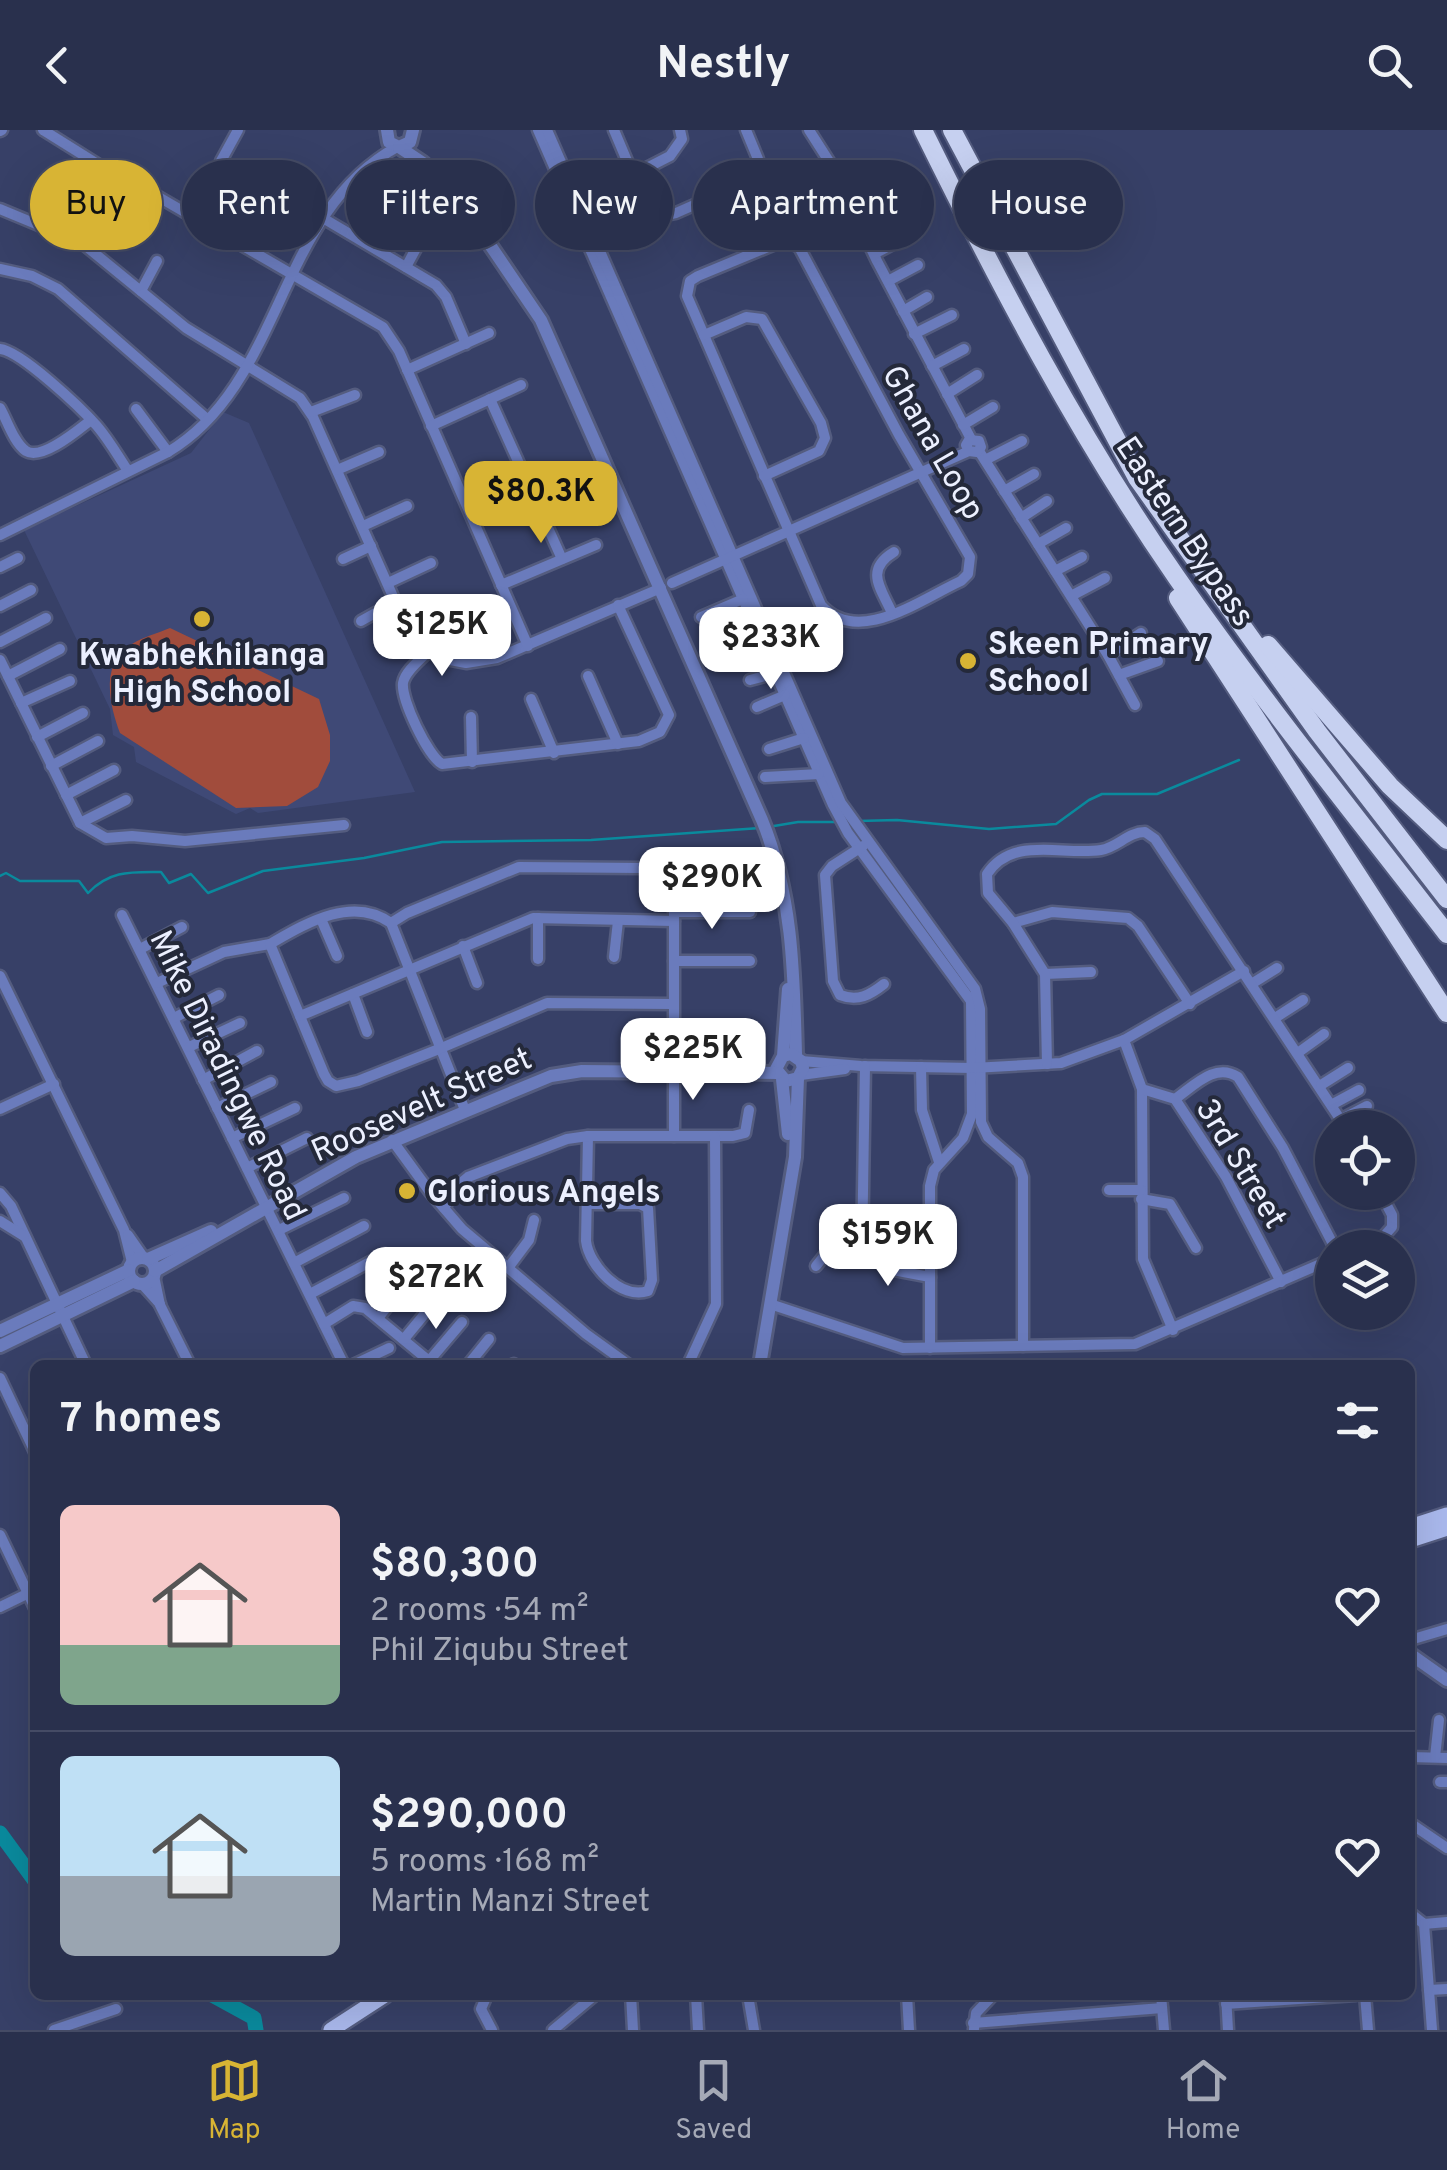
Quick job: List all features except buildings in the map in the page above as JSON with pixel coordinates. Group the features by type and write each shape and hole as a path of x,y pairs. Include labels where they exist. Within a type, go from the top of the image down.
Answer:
{"highway":[{"name":"Eastern Bypass","path":"922,130 992,271 1079,424 1176,576 1305,752 1447,934"},
{"name":"Eastern Bypass","path":"952,130 1138,478 1317,731 1447,899"},
{"path":"1088,386 1268,645 1390,786 1447,840"},
{"path":"1079,424 1097,467 1128,521 1447,1013"}],"main road":[{"path":"1415,1526 1447,1516"},
{"path":"1415,1538 1447,1528"},
{"path":"330,2030 377,2000"},
{"path":"352,2030 393,2000"}],"street":[{"path":"44,130 92,160"},
{"path":"221,160 238,130"},
{"path":"538,130 852,837 865,844"},
{"path":"548,130 819,774 966,990 972,1011 980,1113 988,1136 1018,1163 1023,1177 1023,1346"},
{"path":"614,130 627,160"},
{"path":"659,160 676,151 682,139 680,130"},
{"path":"673,214 755,178 758,159 746,130"},
{"path":"808,130 828,160"},
{"path":"326,214 392,140 414,134 422,160"},
{"path":"392,140 419,160"},
{"path":"0,209 30,220"},
{"path":"326,219 442,290 466,344"},
{"name":"Ghana Loop","path":"780,240 795,243 921,474 964,543 972,563 968,574 961,581 892,613 860,624 826,612 689,304 690,281 780,240"},
{"path":"93,250 186,328 292,392 311,412 408,627 429,651 456,663 497,658 528,646 976,450 1022,441"},
{"path":"252,250 383,328 394,342 528,646"},
{"path":"0,536 168,452 192,436 248,367 304,250"},
{"path":"406,267 415,250"},
{"path":"495,250 541,320 666,586 768,832 783,894 792,949 791,1176 761,1360"},
{"path":"872,250 976,450 1108,655 1135,704"},
{"path":"874,254 882,250"},
{"path":"141,291 159,258"},
{"path":"888,281 918,265"},
{"path":"0,269 32,276 58,290 207,420"},
{"path":"903,311 927,297"},
{"path":"914,334 952,315"},
{"path":"704,335 746,317 762,319 821,423 825,438 819,451 764,476"},
{"path":"406,370 490,334"},
{"path":"0,349 14,354 92,420 128,471"},
{"path":"932,366 964,349"},
{"path":"946,394 978,375"},
{"path":"431,426 521,385"},
{"path":"311,412 355,395"},
{"path":"490,399 562,559"},
{"path":"964,425 993,407"},
{"path":"0,408 22,448 31,453 42,452 92,420"},
{"path":"136,410 168,452"},
{"path":"338,470 379,452"},
{"path":"1004,490 1034,474"},
{"path":"1021,518 1048,502"},
{"path":"362,526 408,506"},
{"path":"1038,544 1066,528"},
{"path":"501,585 596,545"},
{"path":"343,560 372,546"},
{"path":"892,613 876,574 880,563 894,552"},
{"path":"1055,571 1082,557"},
{"path":"0,568 18,558"},
{"path":"388,584 431,563"},
{"path":"1071,596 1105,578"},
{"path":"0,606 31,590"},
{"path":"700,617 744,598"},
{"path":"361,621 395,602"},
{"path":"429,651 403,684 434,760 442,764 554,753 655,736 668,715 618,605"},
{"path":"0,642 46,618"},
{"path":"1108,655 1141,633"},
{"path":"734,648 760,638"},
{"path":"8,676 60,649"},
{"path":"0,660 84,826 106,838 186,841 344,825"},
{"path":"1118,675 1158,661"},
{"path":"750,680 776,673"},
{"path":"588,676 618,744"},
{"path":"21,703 70,682"},
{"path":"757,707 785,695"},
{"path":"531,698 554,753"},
{"path":"37,737 82,713"},
{"path":"471,716 472,762"},
{"path":"768,748 804,738"},
{"path":"51,766 98,741"},
{"path":"66,795 114,770"},
{"path":"765,777 819,774"},
{"path":"84,826 126,800"},
{"path":"1047,1064 1045,974 986,887 987,874 1002,859 1022,850 1104,849 1134,833 1146,832 1155,838 1336,1110"},
{"path":"865,844 826,875 833,981 840,995 853,998 868,996 884,984"},
{"path":"390,923 524,866 649,870 673,890 674,1136"},
{"path":"157,983 224,952 270,944 322,919 352,910 377,916 390,923 465,1110"},
{"path":"300,1016 462,946 538,918 618,920 750,912"},
{"path":"1013,923 1052,912 1128,918 1138,926 1190,1004"},
{"name":"Mike Diradingwe Road","path":"122,915 342,1360"},
{"path":"538,918 538,959"},
{"path":"322,919 337,956"},
{"path":"614,957 618,920"},
{"path":"140,950 182,928"},
{"path":"270,944 328,1080 336,1086 440,1049 551,1002 672,1004"},
{"path":"462,946 477,983"},
{"path":"674,961 750,961"},
{"path":"1253,983 1277,968"},
{"path":"789,1067 978,1068 1068,1062 1124,1040 1244,971"},
{"path":"1045,974 1091,972"},
{"path":"0,976 188,1360"},
{"path":"353,994 367,1032"},
{"path":"174,1018 219,995"},
{"path":"1276,1018 1302,1000"},
{"path":"189,1048 240,1023"},
{"path":"1298,1052 1324,1034"},
{"path":"1124,1040 1142,1089 1143,1259 1173,1330"},
{"path":"203,1080 257,1051"},
{"path":"862,1252 863,1066"},
{"name":"Roosevelt Street","path":"0,1346 59,1310 142,1270 203,1234 237,1224 392,1140 565,1073 789,1067"},
{"path":"921,1067 922,1110 939,1162"},
{"path":"930,1348 930,1186 939,1162 963,1138 972,1114 978,1068"},
{"path":"1321,1084 1348,1068"},
{"path":"1175,1099 1217,1071 1228,1071 1238,1077 1283,1148 1326,1230"},
{"path":"217,1108 271,1082"},
{"path":"0,1109 54,1084"},
{"name":"3rd Street","path":"1142,1089 1175,1099 1226,1177 1281,1282"},
{"path":"1333,1104 1359,1090"},
{"path":"1362,1110 1367,1106"},
{"path":"232,1138 295,1108"},
{"path":"444,1208 457,1186 468,1178 567,1139 716,1137 745,1132 749,1110"},
{"path":"587,1204 640,1204 648,1208 652,1280 648,1291 630,1293 592,1262 586,1248 588,1136"},
{"path":"963,1138 988,1136"},
{"path":"690,1360 716,1304 716,1137"},
{"path":"247,1168 307,1138"},
{"path":"392,1140 462,1229 597,1344 621,1360"},
{"path":"1109,1190 1170,1204 1196,1248"},
{"path":"0,1194 11,1206 84,1360"},
{"path":"279,1230 344,1198"},
{"path":"508,1268 529,1240 534,1220"},
{"path":"0,1221 24,1236"},
{"path":"294,1264 364,1226"},
{"path":"816,1266 824,1256 862,1252 900,1273 930,1277"},
{"path":"310,1294 385,1254"},
{"path":"770,1304 889,1344 930,1348 1135,1344 1315,1267"},
{"path":"379,1317 407,1282"},
{"path":"404,1339 436,1299"},
{"path":"324,1324 355,1306 365,1308 425,1360"},
{"name":"Roosevelt Street","path":"0,1331 59,1310"},
{"path":"432,1360 462,1322"},
{"path":"472,1360 489,1340"},
{"path":"364,1360 389,1348"},
{"path":"0,1378 30,1441"},
{"path":"21,1420 30,1424"},
{"path":"0,1535 30,1589"},
{"path":"0,1607 30,1592"},
{"path":"1415,1639 1447,1629"},
{"path":"1415,1658 1447,1680"},
{"path":"1415,1756 1441,1758 1439,1720"},
{"path":"1415,1826 1447,1848"},
{"path":"1415,1917 1424,1924 1447,1922"},
{"path":"1424,1924 1432,2030"},
{"path":"1430,1990 1447,1989"},
{"path":"485,2000 481,2009 492,2030"},
{"path":"553,2030 589,2000"},
{"path":"631,2000 634,2030"},
{"path":"696,2000 698,2030"},
{"path":"749,2000 754,2030"},
{"path":"907,2000 908,2030"},
{"path":"987,2000 980,2007 974,2027 1162,2008"},
{"path":"1161,2000 1164,2030"},
{"path":"1226,2000 1228,2030"},
{"path":"1366,2000 1368,2030"},
{"path":"54,2030 116,2009"}],"shaded area":[{"name":"Kwabhekhilanga High School","path":"223,412 249,423 415,792 258,813 250,808 236,814 136,762 134,747 113,735 110,709 24,530 191,453"},
{"path":"170,628 319,699 330,735 330,761 318,787 287,806 236,808 120,733 110,685 115,662 132,644"}],"waterway":[{"path":"858,821 897,820 989,829 1056,824 1102,794 1157,794 1239,760"},
{"path":"768,827 840,822"},
{"path":"0,876 6,873 20,881 79,881 88,893 104,880 121,874 161,872 169,883 191,874 208,893 263,871 364,858 442,842 591,840 760,828"},
{"path":"0,1833 30,1874"},
{"path":"221,2000 254,2018 256,2030"}],"place":[{"name":"Kwabhekhilanga High School","path":"202,619"},
{"name":"Skeen Primary School","path":"968,661"},
{"name":"Glorious Angels","path":"407,1191"}]}
